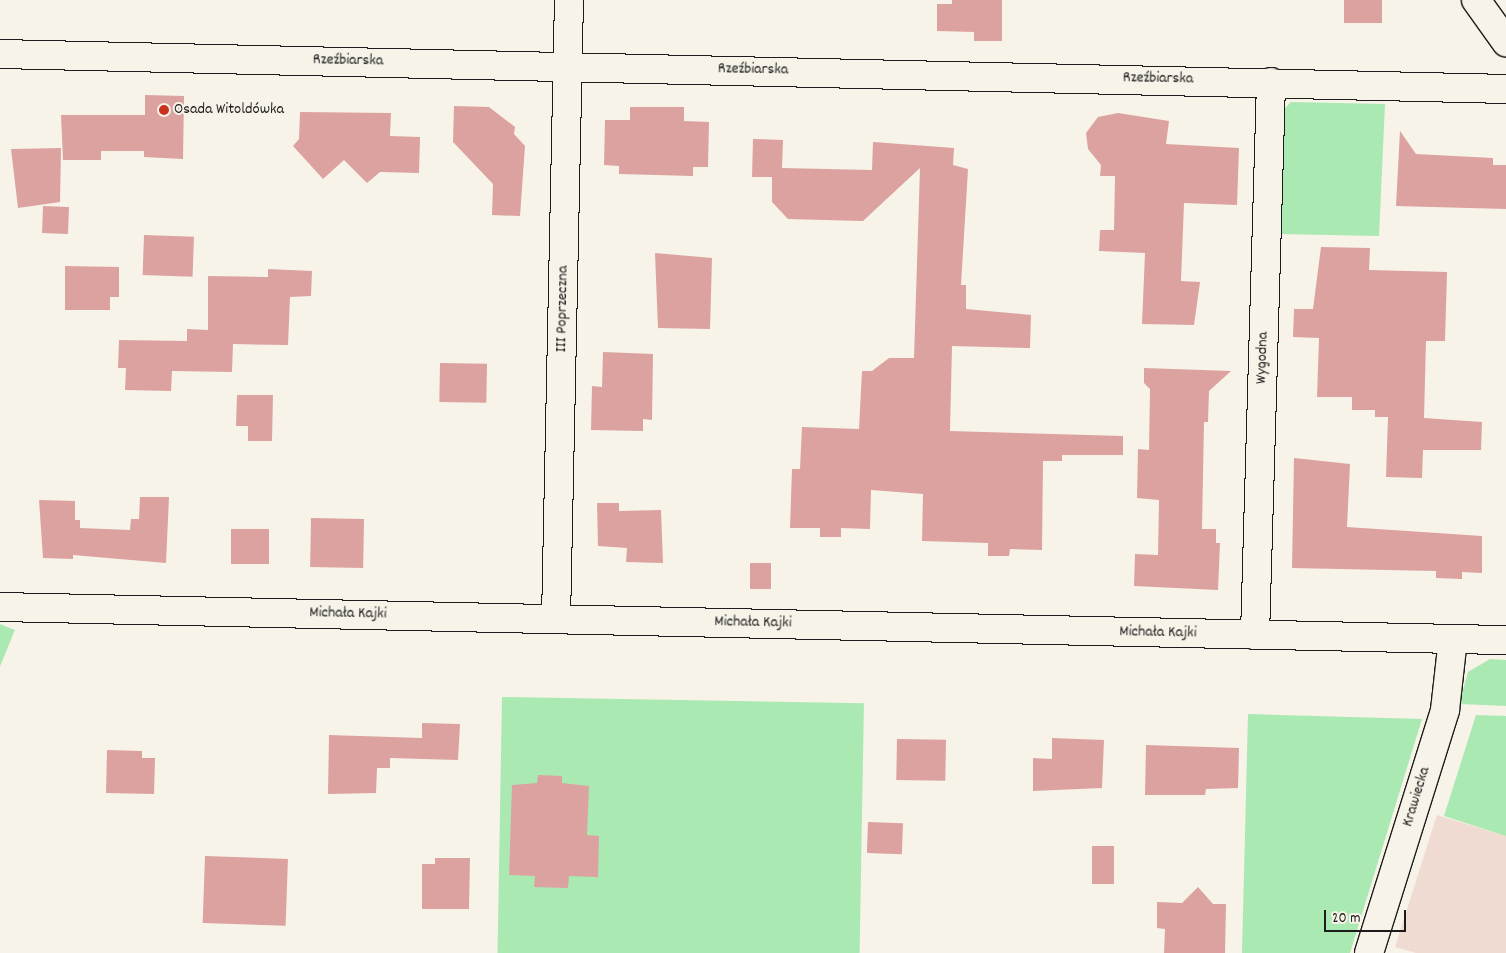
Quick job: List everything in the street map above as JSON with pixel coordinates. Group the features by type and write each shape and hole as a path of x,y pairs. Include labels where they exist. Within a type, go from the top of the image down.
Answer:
{"street":[{"name":"III Poprzeczna","path":"556,619 566,66 569,0"},
{"path":"1476,0 1506,42"},
{"name":"Rzeźbiarska","path":"0,54 1270,82 1506,89"},
{"name":"Wygodna","path":"1255,635 1270,82"},
{"name":"Michała Kajki","path":"0,607 1506,640"},
{"name":"Krawiecka","path":"1370,953 1445,710 1453,639"}],"shaded area":[{"path":"1437,815 1506,836 1506,953 1416,953 1395,947"}],"green space":[{"path":"1291,102 1385,104 1379,236 1279,234 1282,111"},
{"path":"0,624 15,630 0,667"},
{"path":"1490,659 1506,660 1506,706 1459,704 1468,672"},
{"path":"502,697 864,703 860,953 498,953"},
{"path":"1248,714 1422,719 1350,953 1242,953"},
{"path":"1476,715 1506,716 1506,836 1444,816"}],"building":[{"path":"952,0 1002,0 1002,41 974,41 974,32 937,31 937,4 952,4"},
{"path":"1344,0 1382,0 1382,23 1344,23"},
{"path":"145,95 184,96 183,159 144,157 144,151 101,151 101,160 63,160 61,115 145,115"},
{"path":"454,106 489,107 515,127 514,134 525,146 520,216 492,215 493,184 453,142"},
{"path":"630,107 684,107 684,121 709,122 708,167 693,167 693,176 619,174 619,166 604,165 605,120 630,120"},
{"path":"300,112 391,113 390,136 420,137 419,173 380,172 367,183 344,160 323,179 293,146 299,139"},
{"path":"1118,113 1169,121 1166,144 1239,148 1237,205 1184,203 1181,281 1200,282 1194,325 1142,324 1145,253 1099,251 1100,230 1114,230 1115,176 1100,176 1101,165 1088,149 1086,133 1098,117"},
{"path":"1400,131 1416,154 1493,158 1493,165 1506,165 1506,209 1396,206"},
{"path":"753,139 783,140 782,168 872,170 873,142 954,148 953,165 968,169 961,285 966,285 966,309 1031,315 1030,348 952,346 950,431 1123,436 1123,455 1062,455 1062,461 1043,461 1042,550 1010,549 1009,556 988,556 988,543 922,541 923,494 871,490 870,529 841,528 841,537 820,537 820,528 790,528 792,469 800,469 802,427 859,429 862,371 872,371 889,358 914,358 920,168 863,221 788,219 772,202 772,177 752,177"},
{"path":"61,148 60,202 18,208 11,149"},
{"path":"43,206 69,207 68,234 42,233"},
{"path":"144,235 194,237 193,277 143,275"},
{"path":"1321,247 1370,248 1369,270 1447,272 1445,341 1426,341 1424,418 1482,422 1481,450 1423,450 1422,478 1386,477 1388,417 1375,417 1375,410 1352,410 1352,397 1317,397 1319,338 1293,337 1294,309 1313,309"},
{"path":"655,253 712,258 710,329 658,328"},
{"path":"65,266 119,267 119,297 110,297 110,310 65,310"},
{"path":"268,269 312,271 311,296 290,297 288,345 233,344 232,372 172,371 171,391 125,390 126,368 118,368 119,340 187,341 187,329 208,330 208,276 268,277"},
{"path":"603,352 653,354 652,420 643,419 643,431 591,430 592,386 602,387"},
{"path":"440,363 487,364 486,403 439,402"},
{"path":"1144,368 1231,371 1209,391 1208,422 1204,422 1202,529 1216,529 1216,543 1220,543 1218,590 1134,586 1135,554 1158,555 1159,500 1137,498 1138,449 1149,450 1150,389 1144,383"},
{"path":"237,395 273,395 272,441 248,441 248,426 236,426"},
{"path":"1294,458 1350,464 1347,527 1482,536 1482,573 1462,572 1462,579 1436,578 1436,571 1292,568"},
{"path":"140,497 169,497 166,563 73,555 73,559 43,558 39,500 75,501 75,520 80,520 80,528 130,530 131,519 139,519"},
{"path":"597,503 619,503 619,511 661,510 663,563 626,562 627,548 598,546"},
{"path":"311,518 364,519 363,568 310,567"},
{"path":"231,529 269,529 269,564 231,564"},
{"path":"750,563 771,563 771,589 750,589"},
{"path":"422,723 460,724 458,760 390,758 390,768 377,768 376,793 328,794 329,735 422,738"},
{"path":"1052,738 1104,740 1102,788 1033,791 1033,758 1052,759"},
{"path":"897,739 946,740 945,781 896,780"},
{"path":"1146,745 1239,748 1238,788 1206,789 1205,795 1145,795"},
{"path":"107,750 142,751 142,758 155,758 154,794 106,793"},
{"path":"538,775 562,776 562,783 589,786 587,835 599,836 598,877 569,876 568,888 534,887 535,876 509,875 512,785 537,783"},
{"path":"868,822 903,823 902,854 867,853"},
{"path":"1092,846 1114,846 1114,884 1092,884"},
{"path":"205,856 288,859 286,926 203,923"},
{"path":"435,858 470,858 469,909 422,909 422,864 435,864"},
{"path":"1198,887 1213,904 1226,904 1225,953 1164,953 1165,929 1157,928 1157,902 1182,903"}],"place":[{"name":"Osada Witoldówka","path":"164,110"}]}
